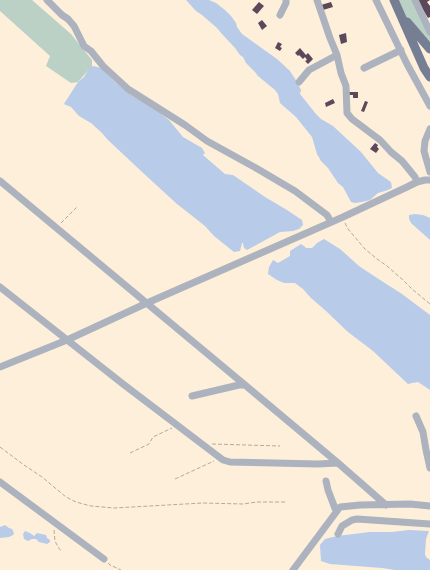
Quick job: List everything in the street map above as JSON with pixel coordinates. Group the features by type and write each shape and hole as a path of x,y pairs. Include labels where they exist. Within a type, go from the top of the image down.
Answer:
{"main road":[{"path":"394,0 402,15 424,68 430,78"},
{"path":"402,15 430,49"}],"street":[{"path":"46,0 68,19 74,26 84,46 91,51 103,66 128,89 185,125 207,141 295,191 320,208 331,222"},
{"path":"280,15 286,0"},
{"path":"317,0 337,54 341,73 346,86 347,113 352,119 380,140 402,161 416,177 417,182"},
{"path":"376,0 407,64 430,106"},
{"path":"415,0 428,21 430,32"},
{"path":"364,68 401,50"},
{"path":"299,82 308,70 337,54"},
{"path":"430,129 425,141 424,150 430,172"},
{"path":"0,367 67,340 417,182 430,180"},
{"path":"0,181 338,463 386,505"},
{"path":"0,287 123,384 223,460 230,462 338,463"},
{"path":"192,396 239,385 245,385"},
{"path":"416,416 423,432 430,468"},
{"path":"326,481 336,511"},
{"path":"0,482 103,556"},
{"path":"293,570 340,507 410,504 430,506"},
{"path":"338,534 342,526 352,520 357,519 430,524"}],"path":[{"path":"56,227 78,206"},
{"path":"342,216 348,230 365,249 404,280 430,304"},
{"path":"130,453 148,444 153,437 177,425"},
{"path":"206,447 211,444 280,446"},
{"path":"0,447 42,477 66,497 76,502 91,506 114,508 203,503 243,504 257,502 286,502"},
{"path":"175,479 220,458"},
{"path":"55,522 53,528 55,541 61,551"},
{"path":"103,556 110,565 121,570"}],"green space":[{"path":"0,0 32,0 71,34 92,60 92,66 78,82 71,83 46,66 50,56 0,11"},
{"path":"396,0 413,0 430,35 430,46 406,18"}],"water":[{"path":"186,0 209,0 225,10 236,23 242,34 277,59 290,71 301,90 300,94 316,114 321,119 333,126 361,152 378,173 391,182 392,188 378,193 370,200 355,203 351,202 343,187 338,183 328,168 321,161 317,154 312,137 296,117 280,103 278,94 275,90 258,76 217,28 196,11"},
{"path":"93,66 101,68 131,95 156,110 169,120 183,137 202,148 205,153 203,155 225,174 233,175 287,210 302,220 303,225 299,229 293,231 280,232 247,250 244,248 242,243 240,251 234,252 214,236 205,226 177,204 91,123 79,116 71,107 64,104 78,82 84,77 90,67"},
{"path":"415,214 430,218 430,240 411,223 409,215"},
{"path":"324,239 340,249 359,266 402,294 430,315 430,390 418,382 408,384 373,351 348,332 295,283 284,283 268,274 269,267 273,260 278,263 290,256 290,251 301,244 306,248 312,248"},
{"path":"5,525 12,529 14,533 9,537 0,538 0,527"},
{"path":"409,530 429,531 426,539 425,554 430,560 430,570 395,570 330,564 321,561 320,545 325,539 370,532"},
{"path":"25,531 34,536 37,533 46,535 50,542 47,544 39,542 36,539 28,541 24,539 23,534"}],"building":[{"path":"417,0 430,0 427,2 430,6 430,17 428,18"},
{"path":"259,2 264,6 257,14 252,10"},
{"path":"331,2 333,7 323,10 321,5"},
{"path":"262,20 267,26 262,30 258,23"},
{"path":"346,33 347,42 341,44 339,35"},
{"path":"278,42 282,44 280,51 275,48"},
{"path":"300,48 306,55 308,53 313,59 308,64 305,61 307,60 305,57 303,59 295,53"},
{"path":"349,92 358,92 358,98 353,98 353,95 349,95"},
{"path":"333,99 335,103 326,107 325,103"},
{"path":"365,101 368,102 364,112 361,111"},
{"path":"375,143 378,145 377,147 379,149 376,153 370,149"}]}
